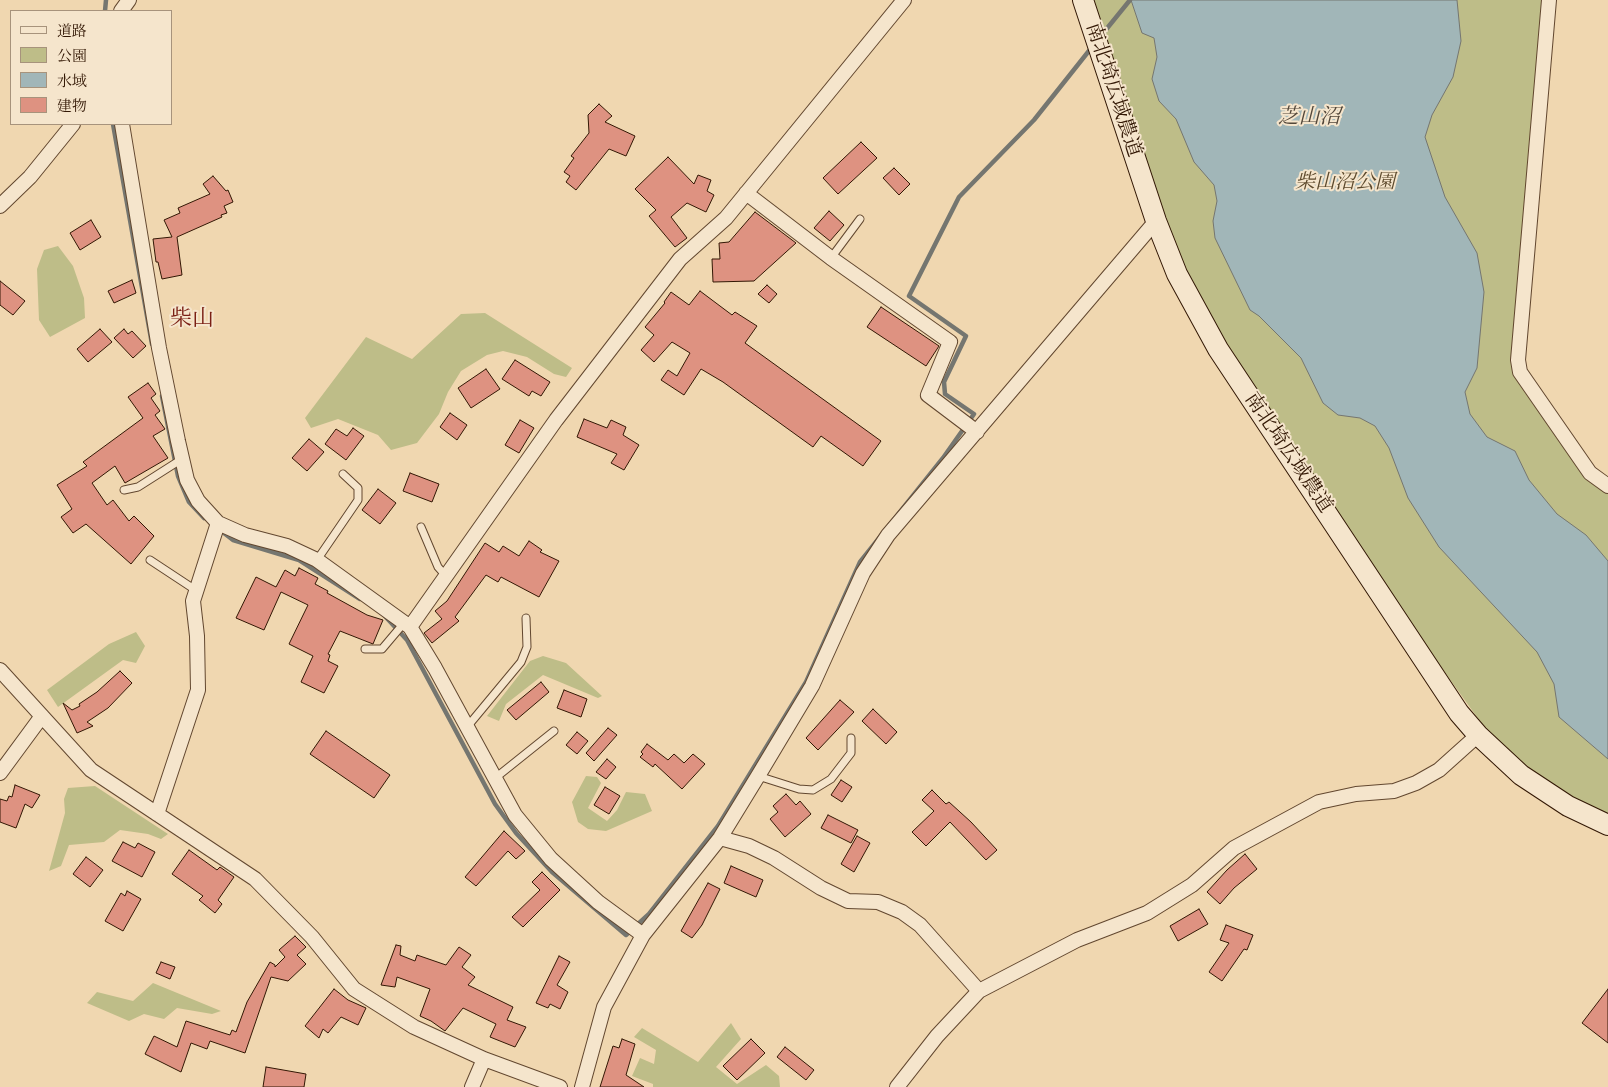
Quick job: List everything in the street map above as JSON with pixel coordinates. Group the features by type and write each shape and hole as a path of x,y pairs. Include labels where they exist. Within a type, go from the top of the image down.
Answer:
{"street":[{"path":"407,625 446,576 556,420 680,259 726,218 904,0"},
{"name":"南北埼広域農道","path":"1083,0 1156,221 1178,274 1218,348 1459,713 1478,736 1521,775 1568,806 1608,825"},
{"path":"1549,0 1518,360 1520,372 1590,473 1608,486"},
{"path":"0,206 30,177 72,125"},
{"path":"122,125 159,348 187,480 198,501 218,522 245,535 287,546 317,560 407,625 435,668 515,815 551,859 598,902 643,935"},
{"path":"746,193 831,258 950,342 928,395 977,432"},
{"path":"582,1087 604,1007 643,935 720,838 758,776 812,686 863,572 888,535 1156,221"},
{"path":"157,814 198,690 197,636 193,601 218,522"},
{"path":"0,670 91,770 255,878 312,937 354,989 414,1027 484,1059 560,1087"},
{"path":"0,773 42,716"},
{"path":"897,1087 937,1036 979,991 1077,940 1147,913 1192,886 1234,848 1319,802 1356,794 1394,791 1416,783 1439,770 1478,736"},
{"path":"720,838 749,846 774,858 821,888 848,901 878,902 902,912 920,925 979,991"},
{"path":"472,1087 484,1059"}],"lane":[{"path":"831,258 860,219"},
{"path":"124,490 138,487 182,459"},
{"path":"317,560 358,500 358,488 343,474"},
{"path":"421,527 438,567 446,576"},
{"path":"150,560 196,591"},
{"path":"466,728 521,662 526,646 526,618"},
{"path":"366,649 382,649 407,625"},
{"path":"494,779 554,731"},
{"path":"758,776 812,790 831,778 851,754 851,738"}],"green space":[{"name":"柴山沼公園","path":"1091,0 1543,0 1513,372 1539,409 1608,492 1608,816 1568,797 1536,776 1487,731 1418,635 1200,305 1174,245"},
{"path":"58,246 73,266 84,298 85,318 50,337 39,320 37,269 44,250"},
{"path":"485,313 572,368 566,377 554,374 527,357 503,351 487,355 461,371 448,392 439,414 417,443 391,450 378,435 338,419 311,428 305,418 366,337 412,359 461,314"},
{"path":"136,632 145,646 136,663 123,660 58,707 47,690 109,644"},
{"path":"543,656 566,663 602,696 598,698 543,675 506,704 499,721 487,716 530,661"},
{"path":"586,776 597,777 601,783 588,808 607,821 617,810 626,792 645,794 652,811 606,831 588,829 578,822 572,802"},
{"path":"95,786 168,834 161,839 148,834 120,830 104,842 69,845 61,866 49,871 65,813 64,799 68,788"},
{"path":"153,983 221,1011 212,1014 177,1008 164,1019 144,1014 129,1021 87,1003 97,992 133,1001"},
{"path":"731,1023 741,1039 716,1067 737,1084 766,1065 779,1076 780,1087 653,1087 653,1084 632,1076 640,1058 654,1064 656,1050 634,1037 642,1028 698,1062"}],"water":[{"name":"芝山沼","path":"1131,0 1457,0 1461,41 1453,77 1432,115 1425,137 1445,197 1477,253 1484,292 1477,368 1465,392 1470,414 1487,437 1515,451 1529,480 1557,514 1586,535 1608,561 1608,759 1559,717 1554,684 1537,652 1439,547 1408,498 1389,448 1375,426 1360,418 1338,415 1323,403 1301,358 1259,316 1250,310 1215,238 1213,221 1217,201 1214,185 1194,162 1176,119 1159,101 1152,79 1157,57 1154,38 1142,33"}],"building":[{"path":"599,104 612,116 605,122 635,136 626,156 609,149 576,190 566,182 570,176 564,172 574,158 571,156 589,133 588,115"},
{"path":"861,142 877,158 838,194 823,178"},
{"path":"668,157 694,184 698,175 711,180 707,191 714,195 706,212 687,203 671,217 687,238 675,247 649,216 656,210 635,189"},
{"path":"894,168 910,184 899,195 883,178"},
{"path":"213,176 226,191 228,190 233,202 224,206 227,213 221,215 222,217 177,237 182,275 162,279 158,262 156,262 153,239 172,237 164,220 180,213 178,208 210,194 203,184"},
{"path":"829,211 844,225 830,241 814,228"},
{"path":"755,212 796,243 754,281 713,282 712,259 720,259 719,243 729,242"},
{"path":"91,220 101,237 80,250 70,233"},
{"path":"132,280 136,293 114,303 108,291"},
{"path":"0,281 25,301 13,315 0,305"},
{"path":"767,285 777,294 769,303 758,294"},
{"path":"700,291 732,315 735,312 757,326 745,343 881,441 863,466 821,436 813,447 723,382 701,369 684,395 661,380 668,370 677,376 690,353 672,342 654,362 641,350 654,335 645,327 665,303 671,292 689,305"},
{"path":"881,307 939,346 926,366 867,327"},
{"path":"100,329 112,342 88,362 77,349"},
{"path":"124,329 128,334 132,331 146,346 133,358 114,338"},
{"path":"515,360 550,382 541,396 532,391 529,396 502,379"},
{"path":"486,369 500,389 471,408 458,388"},
{"path":"148,383 156,394 151,398 160,411 155,415 165,429 153,436 168,458 125,483 115,466 92,483 107,505 113,500 129,521 134,516 154,536 131,564 86,524 73,533 61,517 72,509 57,485 87,466 83,462 143,418 128,397"},
{"path":"450,413 467,425 457,440 440,427"},
{"path":"584,419 607,428 611,420 626,427 623,435 639,445 624,470 611,463 617,454 577,437"},
{"path":"520,420 534,428 519,453 505,445"},
{"path":"353,428 364,436 346,460 325,444 336,429 347,436"},
{"path":"309,439 324,452 307,471 292,458"},
{"path":"410,473 439,484 432,502 403,491"},
{"path":"378,489 396,503 380,524 362,510"},
{"path":"529,541 542,550 540,552 559,561 539,597 501,577 498,582 486,575 455,617 459,621 432,643 424,633 442,619 435,611 447,601 485,543 499,552 503,546 519,556"},
{"path":"299,568 318,578 315,584 328,591 327,593 367,615 383,620 373,644 340,631 328,654 330,655 328,661 338,666 324,693 301,682 313,656 289,644 308,605 281,592 264,630 236,618 256,577 276,587 285,570 295,576"},
{"path":"120,671 132,683 108,708 87,722 93,726 77,733 63,703 72,710 80,706 79,704 97,692"},
{"path":"541,682 549,692 516,720 507,710"},
{"path":"564,690 587,699 581,717 557,708"},
{"path":"840,700 854,712 818,750 806,738"},
{"path":"873,709 897,732 886,744 862,721"},
{"path":"608,728 617,735 594,761 586,753"},
{"path":"326,731 390,775 374,798 310,754"},
{"path":"577,732 588,741 577,754 566,745"},
{"path":"647,744 668,760 674,754 684,763 693,754 705,764 682,789 655,764 653,767 640,757"},
{"path":"607,759 616,767 606,779 596,772"},
{"path":"841,780 852,787 842,802 831,795"},
{"path":"15,785 40,795 32,808 25,804 16,828 0,822 0,799 7,801 9,796 12,797"},
{"path":"605,787 620,796 609,814 594,805"},
{"path":"932,790 946,804 949,802 971,822 997,850 986,860 950,822 926,846 912,832 934,811 922,800"},
{"path":"786,794 796,805 800,801 811,814 785,837 770,819 778,812 773,806"},
{"path":"828,815 858,830 851,843 821,828"},
{"path":"504,831 525,851 516,859 508,851 476,886 465,877"},
{"path":"857,836 870,843 854,872 841,864"},
{"path":"123,842 135,848 138,843 155,852 142,877 112,861"},
{"path":"189,850 217,870 220,867 234,877 218,900 222,904 215,913 199,900 203,896 172,874"},
{"path":"1245,854 1257,869 1234,888 1220,904 1207,892"},
{"path":"86,857 103,870 90,887 73,874"},
{"path":"731,866 763,880 756,897 724,883"},
{"path":"542,872 560,890 523,927 512,917 540,890 532,882"},
{"path":"708,883 720,889 702,925 692,938 681,931"},
{"path":"127,891 141,899 123,931 105,921 121,893 125,896"},
{"path":"1199,909 1208,924 1178,941 1170,926"},
{"path":"1226,925 1253,935 1247,950 1244,949 1222,981 1209,972 1229,943 1220,940"},
{"path":"295,936 306,947 297,955 306,964 288,981 271,977 245,1053 210,1041 207,1049 191,1043 181,1072 145,1054 154,1036 177,1047 186,1021 230,1035 232,1030 236,1032 247,1002 270,962 275,967 285,957 279,950"},
{"path":"396,945 401,946 400,955 415,961 417,955 446,965 459,947 471,955 462,967 475,977 468,985 513,1007 507,1020 526,1027 515,1047 490,1037 496,1024 463,1008 445,1031 420,1016 430,989 397,977 395,987 381,985"},
{"path":"559,956 570,962 557,985 568,992 560,1009 550,1004 548,1008 536,1003"},
{"path":"161,962 175,967 170,979 156,973"},
{"path":"334,989 348,1000 366,1008 358,1025 341,1017 328,1033 323,1029 319,1038 305,1026"},
{"path":"1608,989 1608,1043 1582,1023"},
{"path":"622,1039 635,1044 626,1075 644,1087 600,1087 613,1046 619,1048"},
{"path":"751,1039 765,1053 737,1080 723,1066"},
{"path":"785,1047 814,1070 806,1080 777,1057"},
{"path":"266,1067 306,1074 304,1087 263,1087"}],"waterway":[{"path":"105,10 106,0"},
{"path":"1100,37 1130,0"},
{"path":"383,614 407,640 495,804 516,833 552,872 626,935 649,914 718,826 806,682 860,562 943,458 974,414 945,394 944,382 966,336 909,296 959,197 1034,120 1092,47"},
{"path":"113,125 152,344"},
{"path":"162,396 178,476 189,502 204,518"},
{"path":"220,530 233,540 299,560 360,599"}],"district":[{"name":"柴山","path":"192,320"}]}
